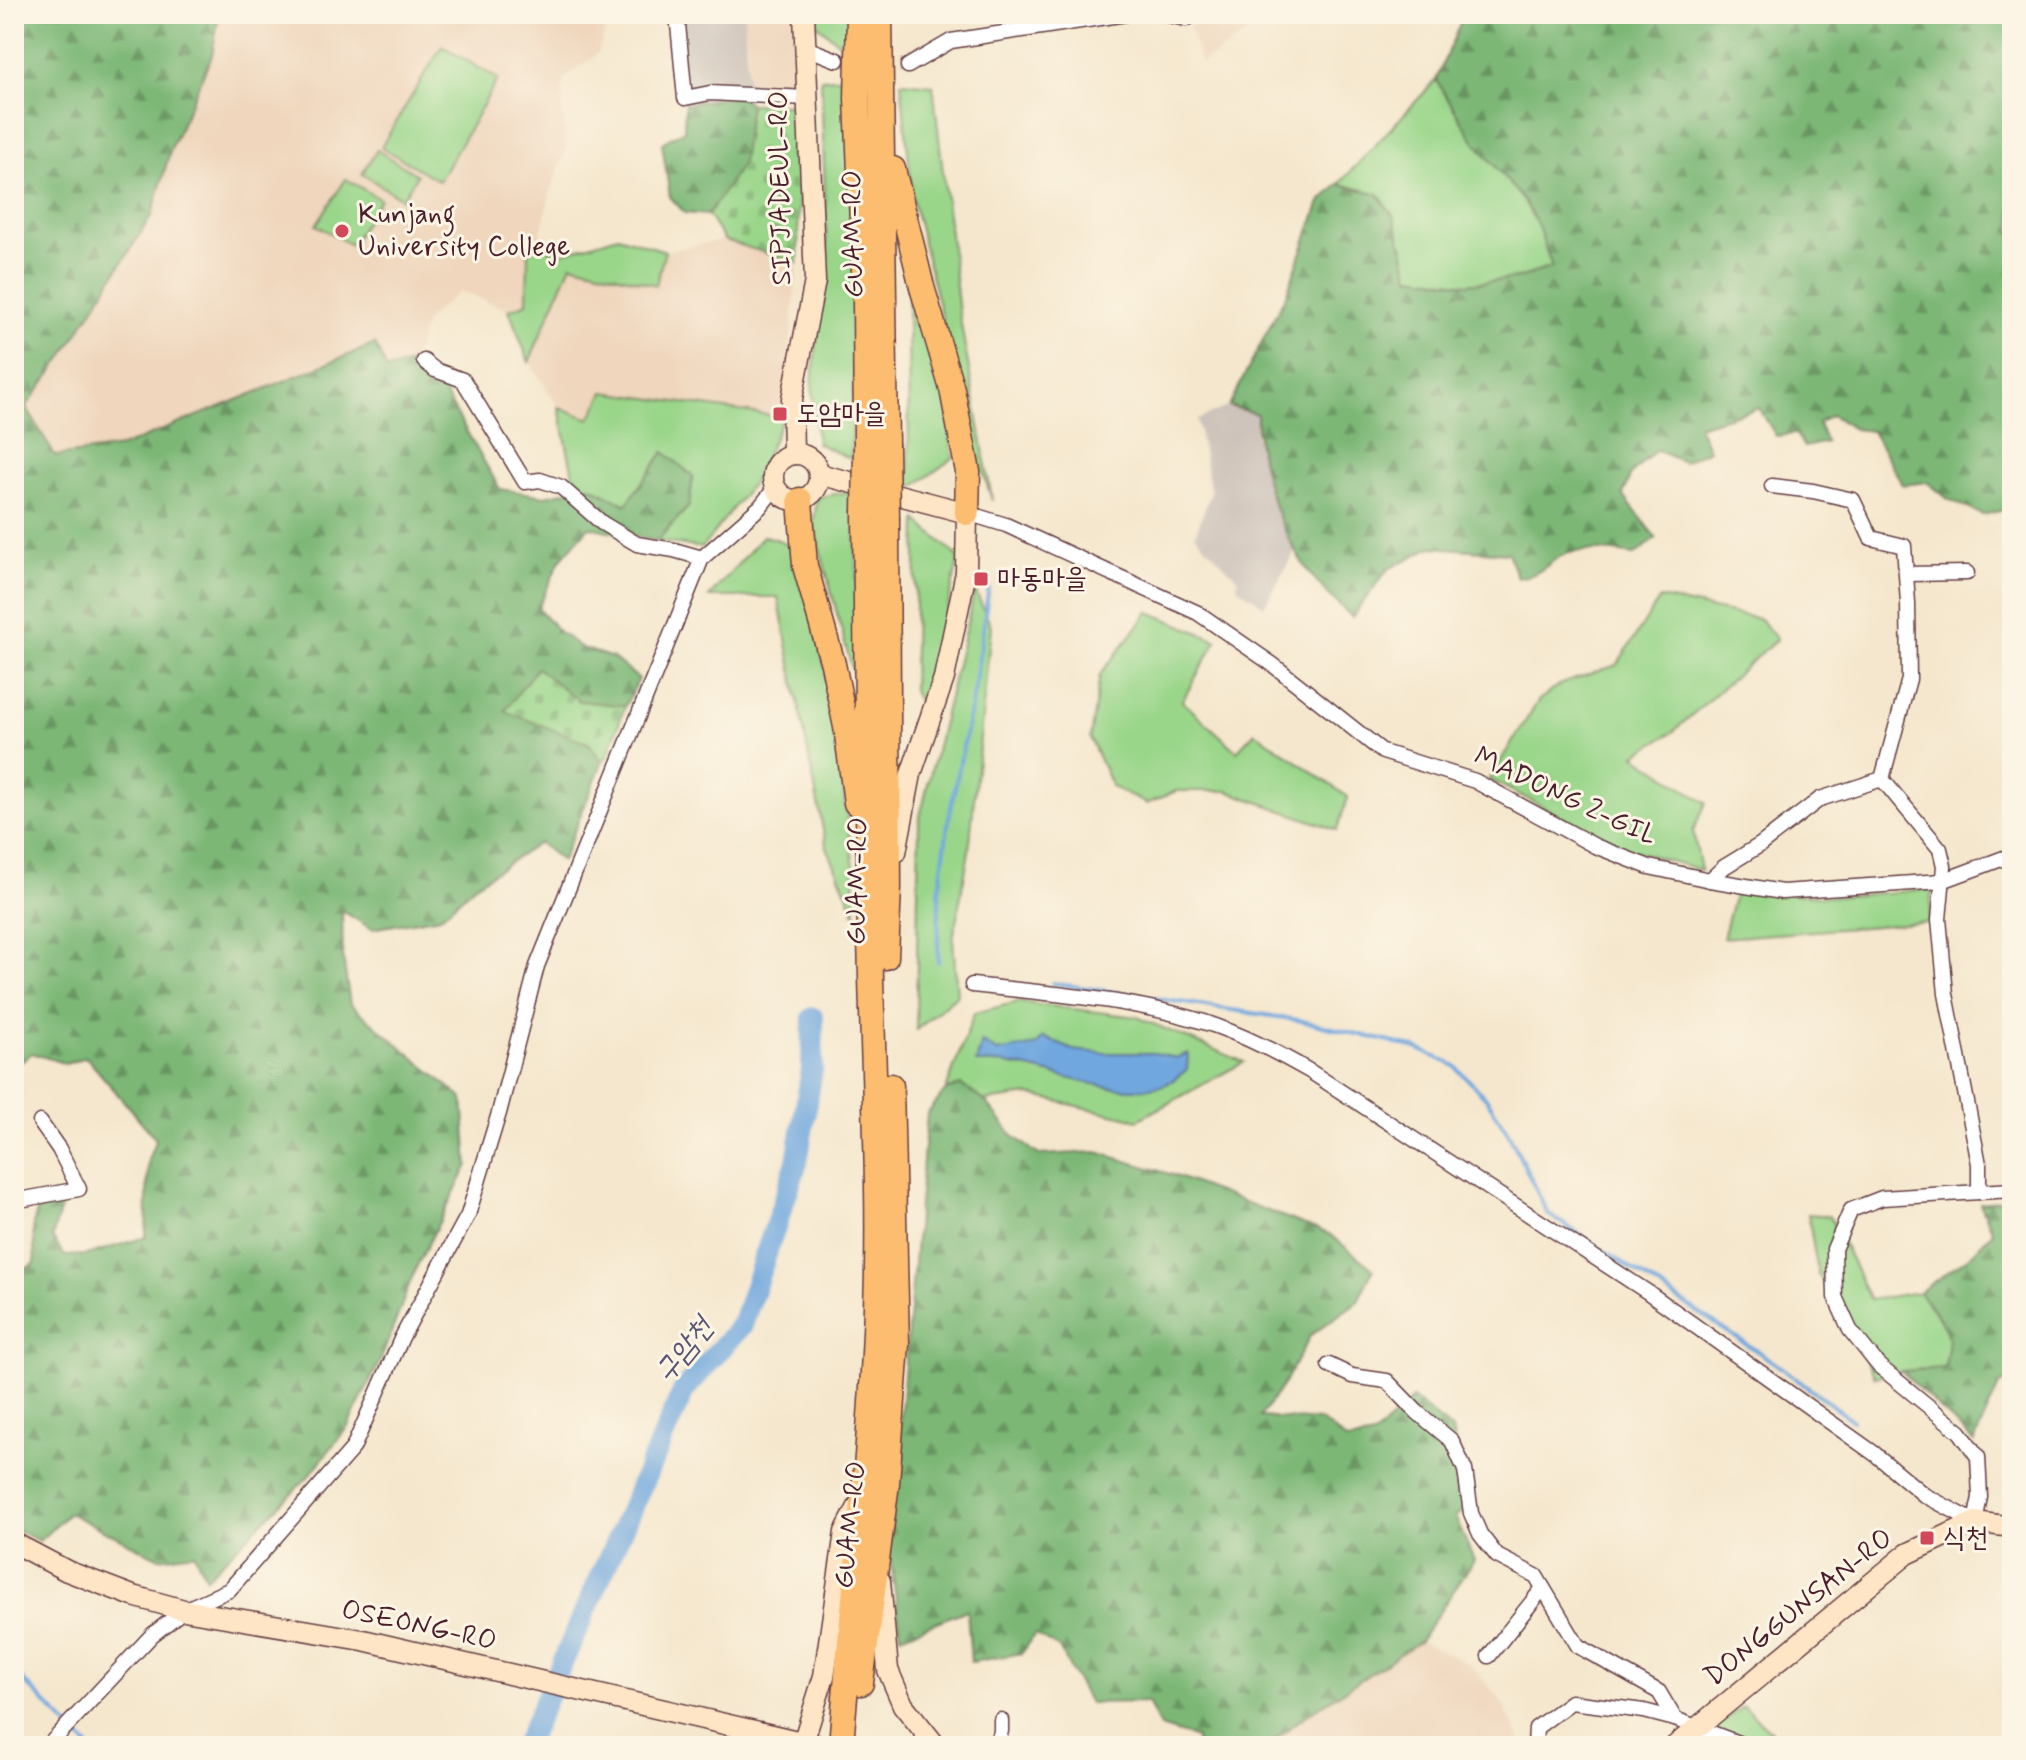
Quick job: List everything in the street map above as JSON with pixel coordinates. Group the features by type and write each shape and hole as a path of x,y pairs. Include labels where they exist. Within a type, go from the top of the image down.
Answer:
{"main road":[{"name":"SIPJADEUL-RO","path":"793,454 792,399 815,281 804,14"},
{"name":"GUAM-RO","path":"859,14 857,98 865,300 876,445"},
{"name":"GUAM-RO","path":"856,1746 854,1678 876,1306 876,1086 871,978 882,127 880,14"},
{"path":"882,127 922,287 952,389 968,472 966,572 944,678 911,774 889,887"},
{"path":"793,454 813,461 819,474 819,481 812,493 800,500 786,498 775,488 775,467 786,456 793,454"},
{"path":"819,474 967,513"},
{"path":"800,500 805,566 833,664 846,727 857,809 871,978"},
{"name":"GUAM-RO","path":"841,1746 877,1564 887,1483 897,1344 894,1147 886,954 889,887 876,516"},
{"path":"795,1743 824,1676 845,1532 865,1493"},
{"path":"1975,1522 2012,1527"},
{"name":"DONGGUNSAN-RO","path":"1675,1746 1907,1554 1975,1522"},
{"name":"OSEONG-RO","path":"14,1543 67,1571 133,1596 184,1610 363,1640 795,1743"},
{"path":"877,1564 888,1670 903,1705 936,1746"}],"street":[{"path":"677,14 685,98 710,93 807,98"},
{"path":"908,66 951,41 1126,14"},
{"path":"1164,14 1186,19 1196,14"},
{"path":"806,48 837,60"},
{"path":"424,361 435,370 463,380 525,482 540,480 561,487 602,523 637,544 702,558"},
{"path":"1772,486 1853,500 1871,538 1904,546 1909,679 1882,779"},
{"path":"53,1741 152,1635 184,1610 229,1590 353,1448 402,1337 468,1215 499,1113 537,966 702,558 760,507 775,488"},
{"name":"MADONG 2-GIL","path":"967,513 1006,525 1198,613 1284,673 1383,752 1475,781 1595,846 1649,867 1782,892 1942,881 2012,855"},
{"path":"1907,574 1967,573"},
{"path":"1710,880 1820,799 1882,779"},
{"path":"1882,779 1940,849 1944,866 1939,919 1946,994 1979,1164 1979,1192"},
{"path":"972,985 1138,1006 1214,1025 1261,1044 1311,1072 1649,1293 1875,1454 1924,1495 1975,1522 1980,1497 1978,1457 1960,1432 1879,1366 1850,1330 1835,1297 1834,1249 1851,1210 1882,1198 2012,1190"},
{"path":"14,1201 79,1189 59,1149 40,1122"},
{"path":"1329,1365 1352,1376 1387,1381 1417,1412 1452,1441 1465,1470 1471,1513 1480,1534 1497,1556 1536,1576 1578,1646 1659,1692 1675,1719"},
{"path":"1489,1656 1543,1588"},
{"path":"1535,1746 1536,1728 1571,1702 1644,1711 1675,1719 1746,1746"},
{"path":"997,1746 1001,1720"}],"shaded area":[{"name":"Kunjang University College","path":"219,14 611,14 598,53 564,79 562,109 566,148 550,193 538,247 528,252 527,303 509,310 460,291 426,320 413,362 387,370 374,344 121,447 55,457 26,407 60,361 152,215 171,148 212,55"},
{"path":"667,14 744,14 749,95 680,104"},
{"path":"743,14 793,14 799,90 749,91 748,45"},
{"path":"1216,14 1253,14 1261,24 1201,64 1189,26"},
{"path":"724,240 798,263 783,417 604,392 590,420 559,407 529,362 571,264 656,285 665,251"},
{"path":"1229,406 1257,414 1256,437 1288,537 1296,550 1264,606 1237,587 1238,579 1195,535 1211,492 1197,420"},
{"path":"1420,1641 1470,1664 1500,1699 1524,1746 1267,1746 1305,1716"}],"green space":[{"path":"14,14 219,14 212,55 171,148 152,215 60,361 26,407 55,456 121,447 375,344 387,370 413,362 442,389 500,489 545,496 590,486 626,505 664,452 693,476 689,506 657,541 589,527 560,560 538,608 559,632 582,648 613,658 639,679 625,706 579,701 602,763 562,861 539,843 475,885 440,917 372,929 342,911 343,958 350,1004 463,1099 468,1165 414,1272 382,1357 347,1428 308,1477 206,1578 194,1553 159,1558 69,1513 39,1541 14,1529 14,1275 35,1263 33,1224 38,1209 63,1202 52,1237 65,1256 86,1255 146,1237 148,1160 156,1139 86,1057 66,1064 32,1053 14,1068"},
{"path":"814,14 850,14 848,50 814,22"},
{"path":"1464,14 2012,14 2012,508 1983,515 1948,499 1927,482 1903,485 1872,431 1854,429 1832,415 1818,423 1826,442 1804,447 1796,434 1776,436 1759,408 1698,426 1709,450 1683,462 1656,450 1631,474 1623,495 1656,538 1635,555 1577,552 1562,555 1534,574 1517,577 1508,553 1431,547 1388,569 1352,617 1304,565 1282,525 1261,457 1257,414 1229,406 1286,295 1320,202 1339,184 1378,194 1394,217 1410,276 1467,284 1519,278 1552,267 1538,226 1524,201 1475,142 1436,80"},
{"path":"442,46 498,79 439,181 381,147"},
{"path":"849,77 855,339 851,459 817,443 812,383 827,253 821,79"},
{"path":"1436,80 1475,142 1524,201 1538,226 1552,267 1519,278 1467,284 1410,276 1394,217 1378,194 1339,184"},
{"path":"901,82 933,85 959,313 992,500 972,439 913,202"},
{"path":"741,96 750,104 742,164 708,215 685,213 670,197 662,143 684,130 685,104"},
{"path":"750,104 799,105 798,263 724,240 708,215 742,164"},
{"path":"377,150 417,175 402,199 362,174"},
{"path":"346,179 380,199 351,245 316,225"},
{"path":"618,236 665,251 656,285 571,264 529,362 509,310 527,303 528,252 538,247 563,253"},
{"path":"908,282 946,395 953,458 909,490"},
{"path":"604,392 783,417 757,477 702,548 657,541 689,506 693,477 664,452 626,505 590,486 576,489 559,407 590,419"},
{"path":"854,491 861,703 813,523 818,497"},
{"path":"917,520 959,558 923,710 913,691"},
{"path":"763,536 795,549 827,676 854,866 856,915 826,845 778,597 709,597"},
{"path":"975,590 991,626 969,851 953,939 957,995 916,1030 919,821"},
{"path":"1660,598 1760,619 1777,639 1674,731 1635,755 1706,803 1693,831 1701,870 1621,847 1489,779 1539,700 1561,684 1617,665"},
{"path":"1149,612 1217,640 1182,701 1237,751 1255,732 1348,797 1337,830 1227,791 1176,791 1147,804 1112,787 1090,738 1100,675"},
{"path":"537,668 579,701 625,706 608,755 602,763 590,744 505,711"},
{"path":"1932,889 1929,922 1723,938 1736,890 1835,897"},
{"path":"1018,1002 1137,1017 1244,1062 1138,1120 1030,1095 985,1101 961,1085 946,1090 974,1013"},
{"path":"961,1085 985,1101 1013,1136 1039,1155 1097,1152 1170,1174 1329,1234 1373,1269 1358,1301 1310,1336 1285,1382 1260,1417 1321,1421 1347,1441 1374,1436 1413,1398 1452,1430 1469,1508 1455,1517 1474,1560 1420,1641 1305,1716 1267,1746 1196,1746 1196,1738 1160,1727 1148,1702 1089,1703 1059,1648 1035,1634 1022,1653 971,1662 967,1610 901,1636 889,1548 927,1114 946,1090"},
{"path":"2012,1199 2012,1378 1999,1385 1974,1442 1901,1371 1944,1368 1947,1335 1940,1319 1919,1292 1969,1257 1993,1232 1980,1203"},
{"path":"1808,1214 1830,1216 1870,1300 1919,1292 1940,1319 1947,1335 1944,1368 1901,1371 1875,1377 1818,1274"},
{"path":"1743,1706 1788,1746 1691,1746"}],"water":[{"path":"1043,1037 1073,1050 1154,1053 1176,1058 1188,1053 1187,1070 1164,1085 1138,1089 1091,1084 999,1063 976,1063 982,1042 997,1052 1037,1045"}],"waterway":[{"path":"938,962 939,891 989,586"},
{"path":"1053,983 1298,1020 1416,1048 1455,1066 1486,1098 1509,1134 1548,1214 1772,1361 1852,1420"},
{"name":"구암천","path":"525,1746 684,1390 742,1325 797,1162 812,1069 813,1018"},
{"path":"2004,1545 2012,1547"},
{"path":"14,1671 88,1746"}],"tunnel":[{"path":"837,60 908,66"}],"place":[{"name":"Kunjang University College","path":"342,231"},
{"name":"도암마을","path":"780,414"},
{"name":"마동마을","path":"981,579"},
{"name":"식천","path":"1927,1538"}]}
